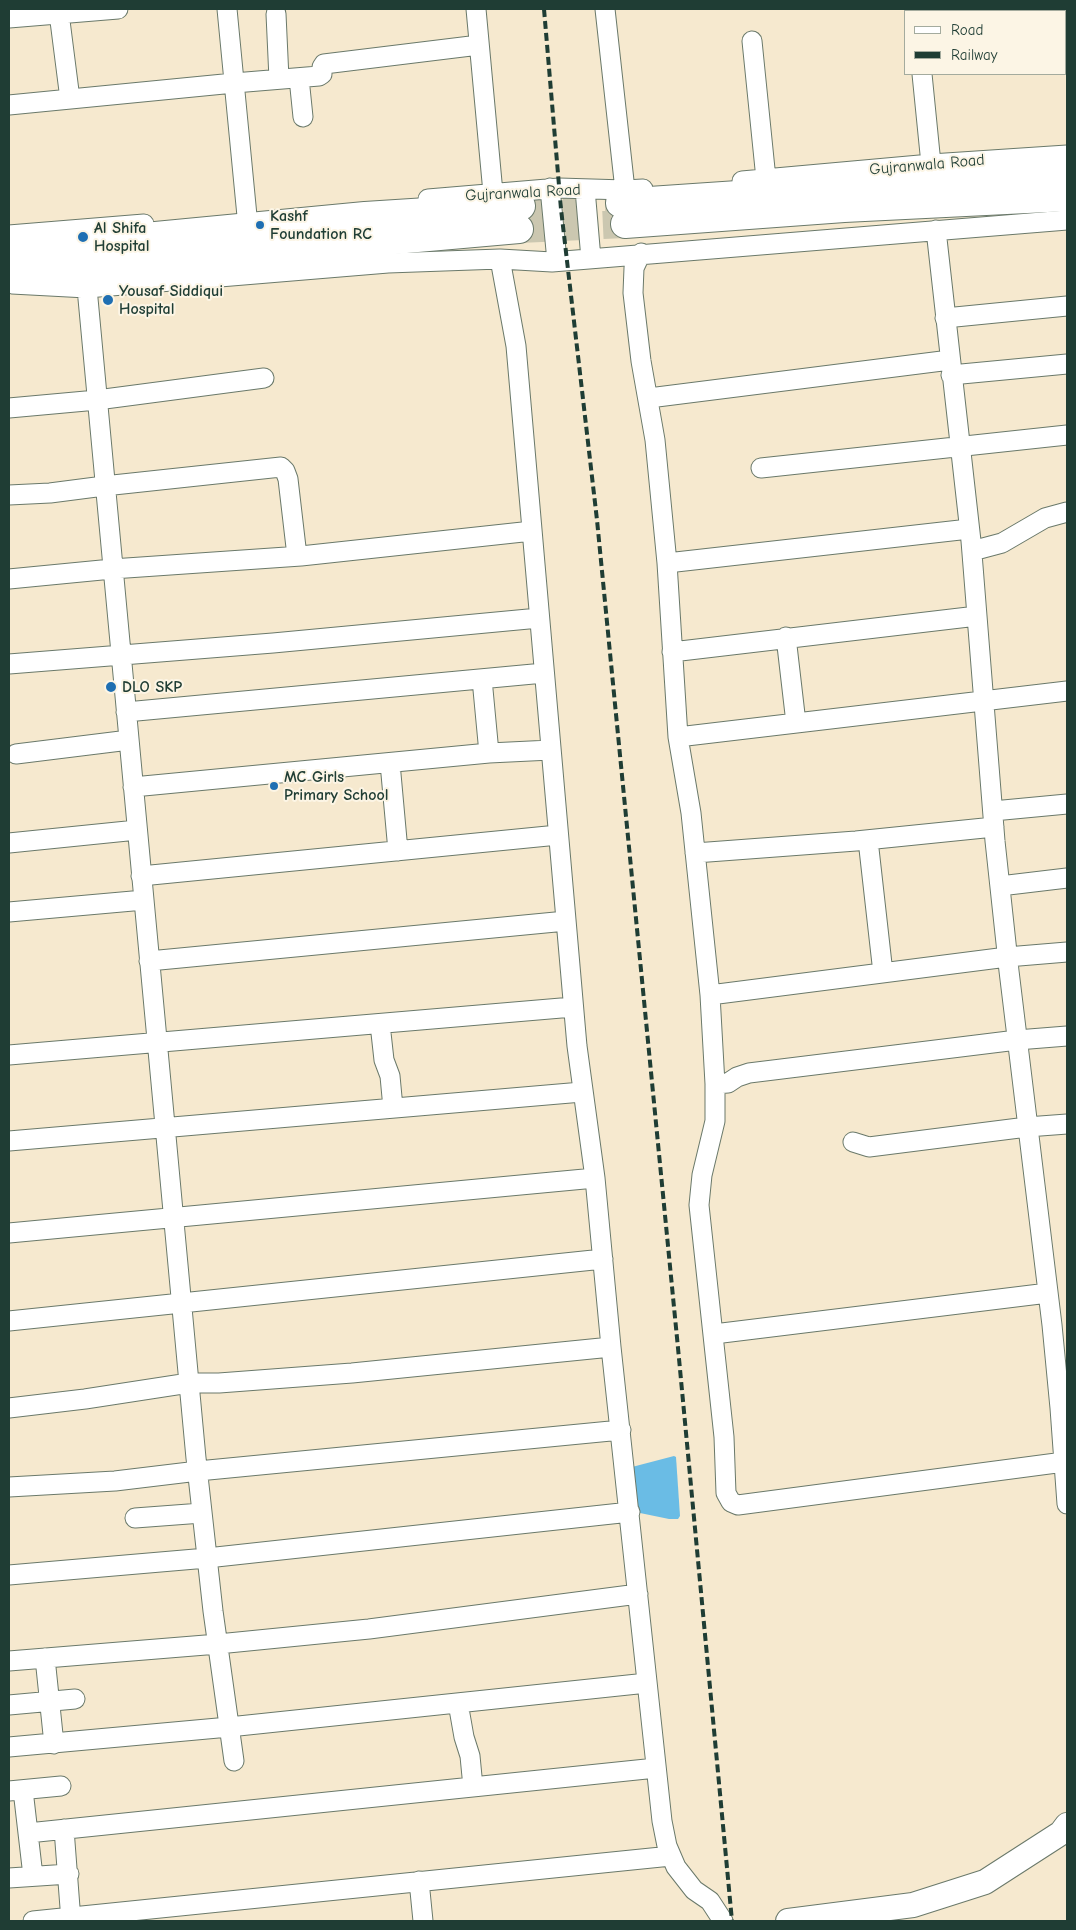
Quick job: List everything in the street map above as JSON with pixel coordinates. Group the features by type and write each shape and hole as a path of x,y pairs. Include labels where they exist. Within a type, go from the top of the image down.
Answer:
{"highway":[{"name":"Gujranwala Road","path":"624,206 943,178 1067,173"},
{"name":"Gujranwala Road","path":"624,206 853,208 1067,197"},
{"name":"Gujranwala Road","path":"9,250 365,216 520,218 488,231 9,274"}],"main road":[{"path":"797,1920 913,1905 985,1882 1061,1833 1067,1825"}],"street":[{"path":"9,18 118,9"},
{"path":"227,9 247,216"},
{"path":"476,9 493,193"},
{"path":"605,9 624,206"},
{"path":"60,13 70,98"},
{"path":"276,14 279,79"},
{"path":"752,41 766,179"},
{"path":"9,105 234,82 321,76 324,64 479,45"},
{"path":"922,75 931,164"},
{"path":"299,78 303,117"},
{"name":"Gujranwala Road","path":"9,235 247,216 550,188 585,189 624,206 766,179 931,164 1067,155"},
{"path":"550,188 557,261"},
{"path":"585,189 591,259"},
{"path":"9,284 87,288 388,263 500,258 557,261 591,259 640,253 1067,220"},
{"path":"936,230 972,551 1000,886 1048,1293 1060,1408 1067,1504"},
{"path":"640,253 634,268 633,293 641,361 655,440 667,563 678,738 681,763 689,791 710,995 715,1121 702,1175 699,1205 724,1437 726,1493 731,1502 738,1505 1064,1462"},
{"path":"500,258 516,346 573,1007 582,1092 596,1178 611,1347 662,1821 671,1856 688,1884 710,1901 723,1921"},
{"path":"87,288 104,486 202,1514 234,1761"},
{"path":"945,318 1067,306"},
{"path":"649,398 951,368 1067,364"},
{"path":"9,408 97,400 264,378"},
{"path":"761,468 1067,435"},
{"path":"9,495 50,493 281,468 286,471 288,478 297,556"},
{"path":"972,551 1002,543 1045,518 1067,512"},
{"path":"667,563 969,529"},
{"path":"9,579 112,569 297,556 532,531"},
{"path":"672,652 977,616"},
{"path":"9,664 540,618"},
{"path":"786,638 796,723"},
{"path":"126,712 544,673"},
{"path":"482,679 489,753"},
{"path":"678,738 1067,691"},
{"path":"16,754 129,740"},
{"path":"133,787 489,753 551,750"},
{"path":"390,763 398,851"},
{"path":"695,853 868,840 994,819 1067,804"},
{"path":"9,843 137,830"},
{"path":"141,876 558,835"},
{"path":"868,840 882,973"},
{"path":"1000,886 1067,878"},
{"path":"9,912 144,900"},
{"path":"149,961 566,921"},
{"path":"710,995 1008,957 1067,952"},
{"path":"9,1055 573,1007"},
{"path":"380,1024 384,1060 390,1076 394,1108"},
{"path":"715,1084 728,1083 737,1077 749,1073 1017,1040 1067,1036"},
{"path":"9,1141 582,1092"},
{"path":"852,1142 869,1147 1027,1127 1067,1124"},
{"path":"9,1233 596,1178"},
{"path":"9,1321 603,1259"},
{"path":"714,1334 1048,1293"},
{"path":"9,1408 85,1400 189,1383 219,1383 352,1373 611,1347"},
{"path":"9,1487 45,1487 115,1481 198,1471 620,1430"},
{"path":"9,1575 207,1558 630,1512"},
{"path":"135,1518 202,1514"},
{"path":"9,1661 218,1644 379,1628 638,1594"},
{"path":"45,1658 54,1744"},
{"path":"9,1747 229,1727 648,1683"},
{"path":"9,1705 75,1700"},
{"path":"458,1703 464,1737 470,1756 473,1787"},
{"path":"28,1833 656,1768"},
{"path":"33,1876 28,1833 16,1790 61,1786"},
{"path":"64,1829 71,1919"},
{"path":"33,1921 71,1919 671,1856"},
{"path":"9,1878 69,1874"},
{"path":"419,1881 423,1921"}],"water":[{"path":"676,1457 680,1516 678,1519 669,1519 636,1511 632,1467"}],"tunnel":[{"path":"521,206 620,203"},
{"path":"519,229 625,224"}],"railway":[{"path":"544,9 561,209 597,520 732,1921"}],"place":[{"name":"Kashf Foundation RC","path":"260,225"},
{"name":"Al Shifa Hospital","path":"83,237"},
{"name":"Yousaf Siddiqui Hospital","path":"108,300"},
{"name":"DLO SKP","path":"111,687"},
{"name":"MC Girls Primary School","path":"274,786"}]}
